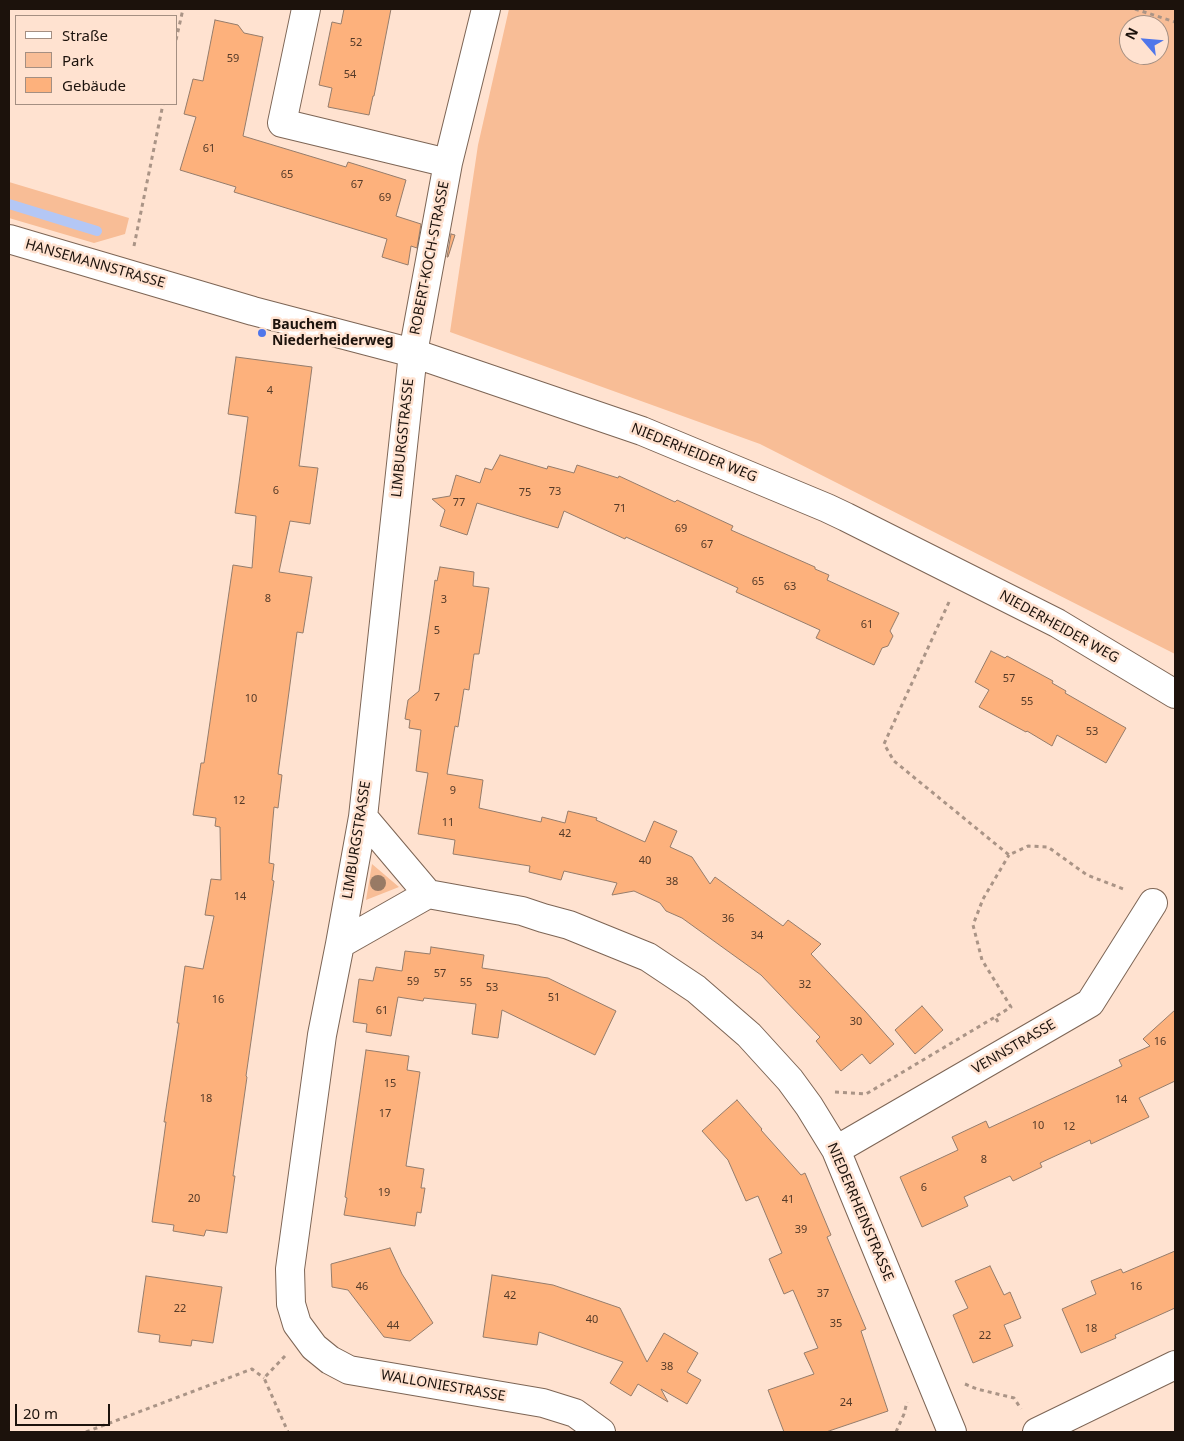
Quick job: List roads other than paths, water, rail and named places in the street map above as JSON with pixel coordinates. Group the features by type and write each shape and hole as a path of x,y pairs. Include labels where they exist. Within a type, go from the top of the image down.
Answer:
{"street":[{"name":"ROBERT-KOCH-STRASSE","path":"306,9 282,123 448,163"},
{"name":"ROBERT-KOCH-STRASSE","path":"413,353 448,163 486,9"},
{"name":"HANSEMANNSTRASSE","path":"9,239 181,289"},
{"name":"NIEDERHEIDER WEG","path":"181,289 253,311 413,353 642,431 827,508 962,574 1057,623 1175,694"},
{"name":"LIMBURGSTRASSE","path":"301,1329 291,1304 290,1269 322,1036 363,817 413,353"},
{"path":"340,944 428,894 363,817"},
{"name":"NIEDERRHEINSTRASSE","path":"428,894 522,911 569,925 648,958 696,989 749,1035 790,1080 809,1106 836,1150 952,1432"},
{"name":"VENNSTRASSE","path":"836,1150 1090,1003 1153,903"},
{"name":"WALLONIESTRASSE","path":"301,1329 314,1347 330,1360 349,1370 542,1403 575,1413 600,1432"},
{"path":"1037,1432 1175,1365"}],"waterway":[{"path":"9,204 97,231"}],"place":[{"name":"Bauchem Niederheiderweg","path":"262,333"}]}
